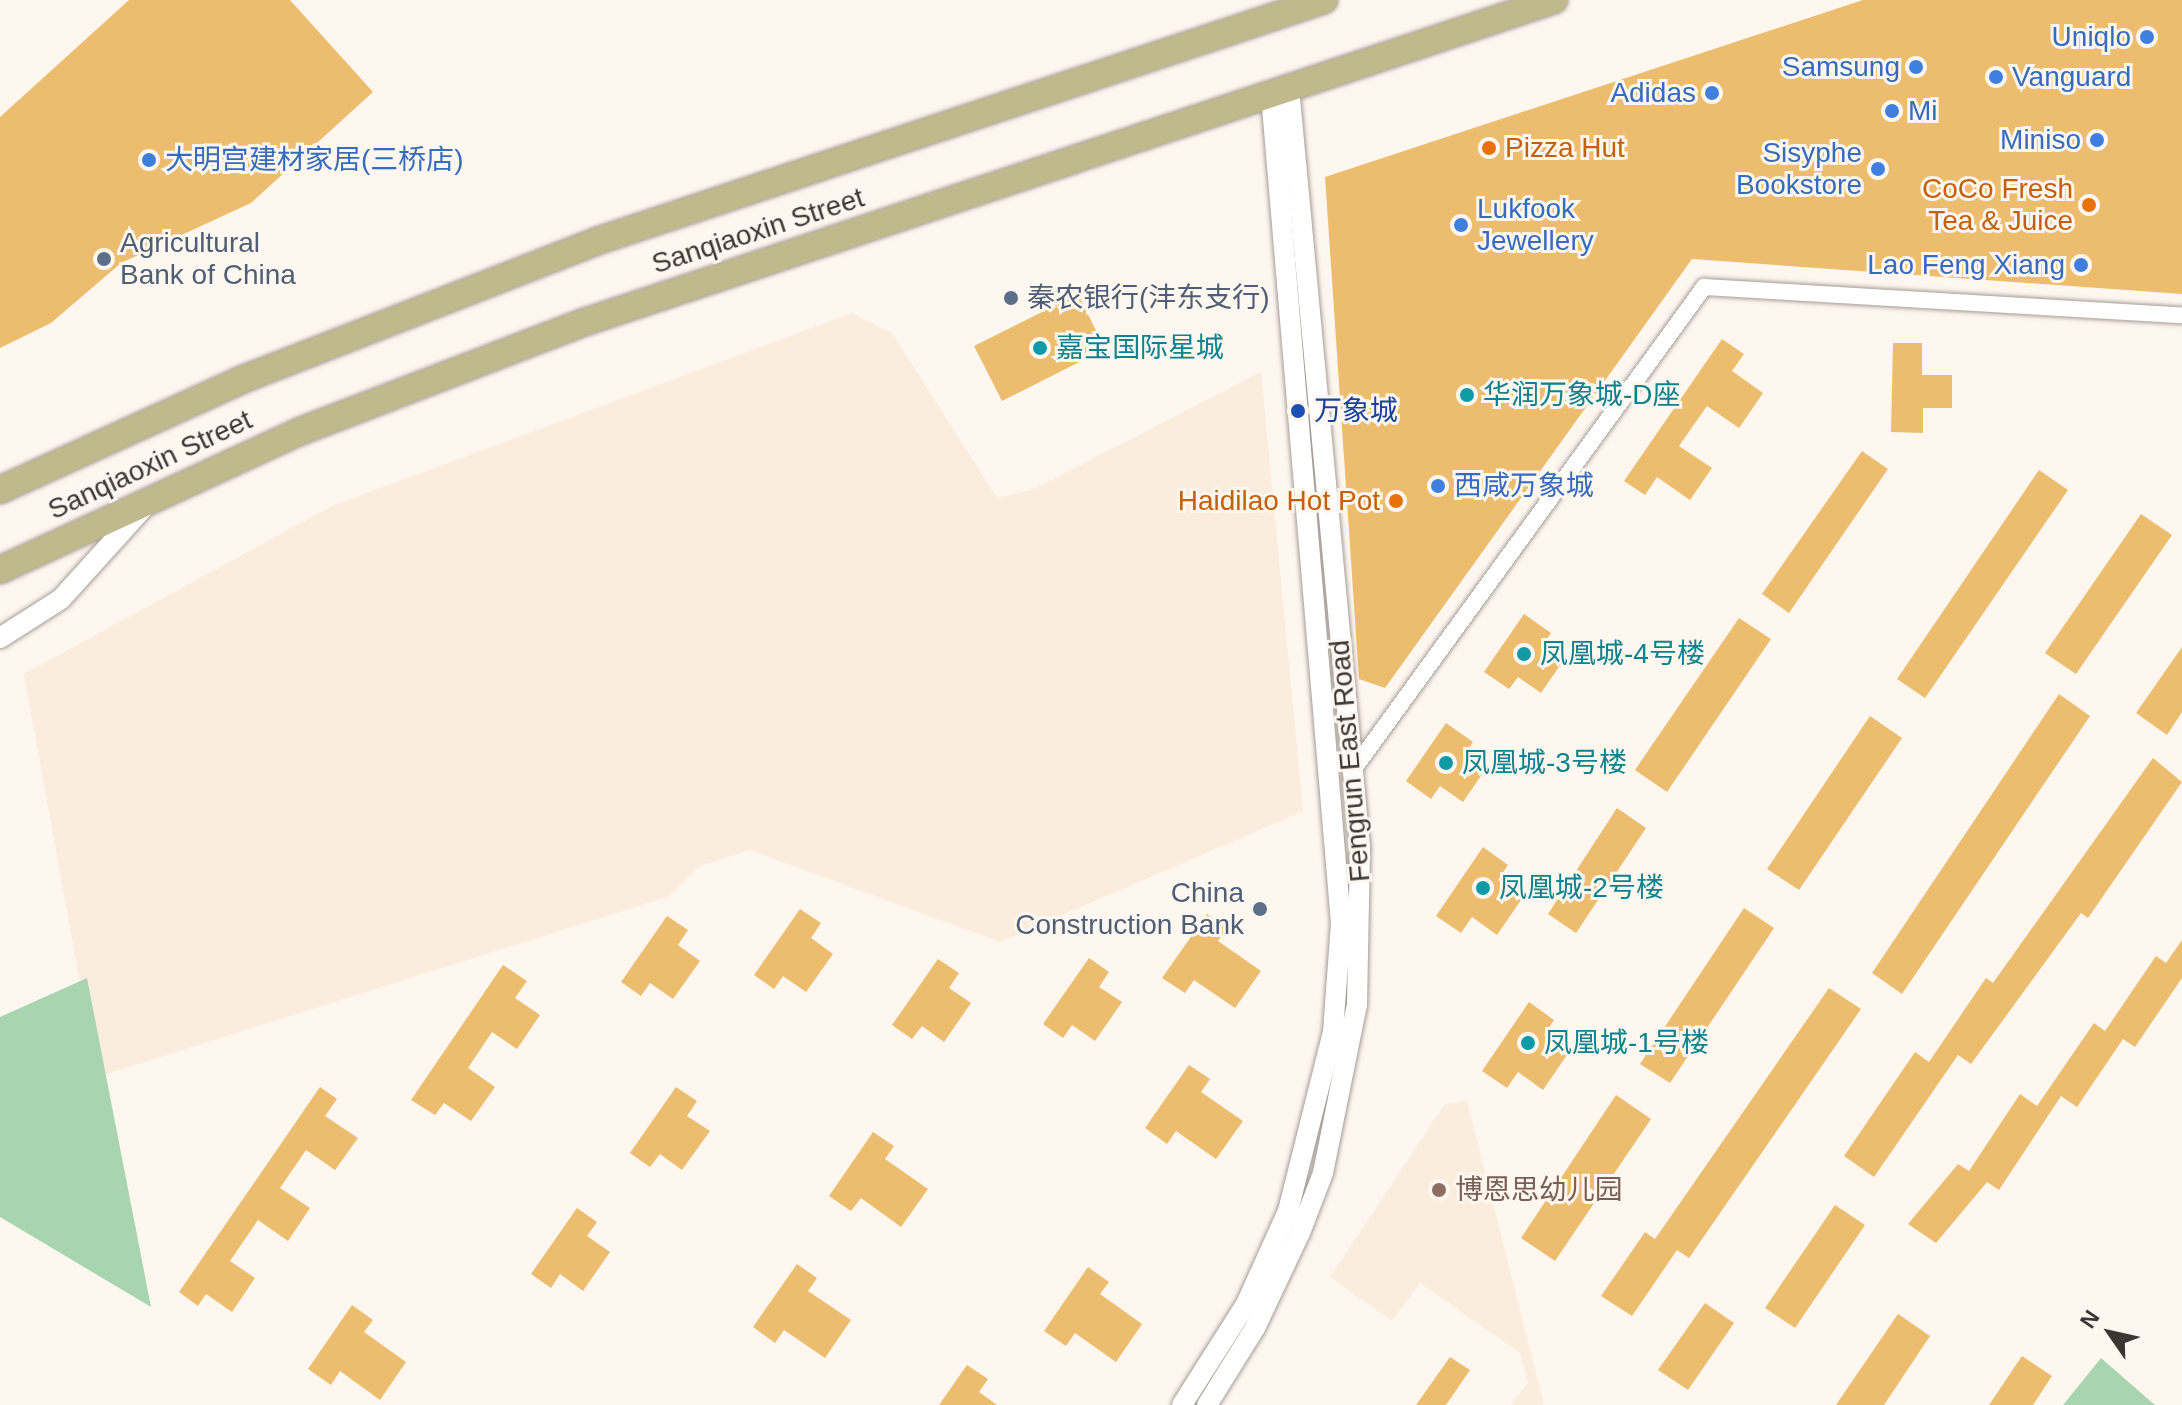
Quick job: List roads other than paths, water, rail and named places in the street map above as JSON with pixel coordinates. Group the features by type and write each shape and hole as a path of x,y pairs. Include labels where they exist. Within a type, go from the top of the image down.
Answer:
{"main road":[{"name":"Sanqiaoxin Street","path":"0,490 241,380 597,241 1324,0"},
{"name":"Sanqiaoxin Street","path":"0,570 154,496 588,321 1554,0"}],"street":[{"name":"Fengrun East Road","path":"1207,1405 1255,1328 1300,1233 1338,1110 1357,1005 1360,847 1280,91"},
{"name":"Fengrun East Road","path":"1182,1405 1246,1304 1288,1211 1333,1032 1341,923 1280,91"},
{"path":"1353,770 1704,287 2182,315"},
{"path":"0,638 61,599 154,496"}],"place":[{"name":"Uniqlo","path":"2147,37"},
{"name":"Samsung","path":"1916,67"},
{"name":"Vanguard","path":"1996,77"},
{"name":"Adidas","path":"1712,93"},
{"name":"Mi","path":"1892,111"},
{"name":"Miniso","path":"2097,140"},
{"name":"Pizza Hut","path":"1489,148"},
{"name":"大明宫建材家居(三桥店)","path":"149,160"},
{"name":"Sisyphe Bookstore","path":"1878,169"},
{"name":"CoCo Fresh Tea & Juice","path":"2089,205"},
{"name":"Lukfook Jewellery","path":"1461,225"},
{"name":"Agricultural Bank of China","path":"104,259"},
{"name":"Lao Feng Xiang","path":"2081,265"},
{"name":"秦农银行(沣东支行)","path":"1011,298"},
{"name":"嘉宝国际星城","path":"1040,348"},
{"name":"华润万象城-D座","path":"1467,395"},
{"name":"万象城","path":"1298,411"},
{"name":"西咸万象城","path":"1438,486"},
{"name":"Haidilao Hot Pot","path":"1396,501"},
{"name":"凤凰城-4号楼","path":"1524,654"},
{"name":"凤凰城-3号楼","path":"1446,763"},
{"name":"凤凰城-2号楼","path":"1483,888"},
{"name":"China Construction Bank","path":"1260,909"},
{"name":"凤凰城-1号楼","path":"1528,1043"},
{"name":"博恩思幼儿园","path":"1439,1190"}]}
